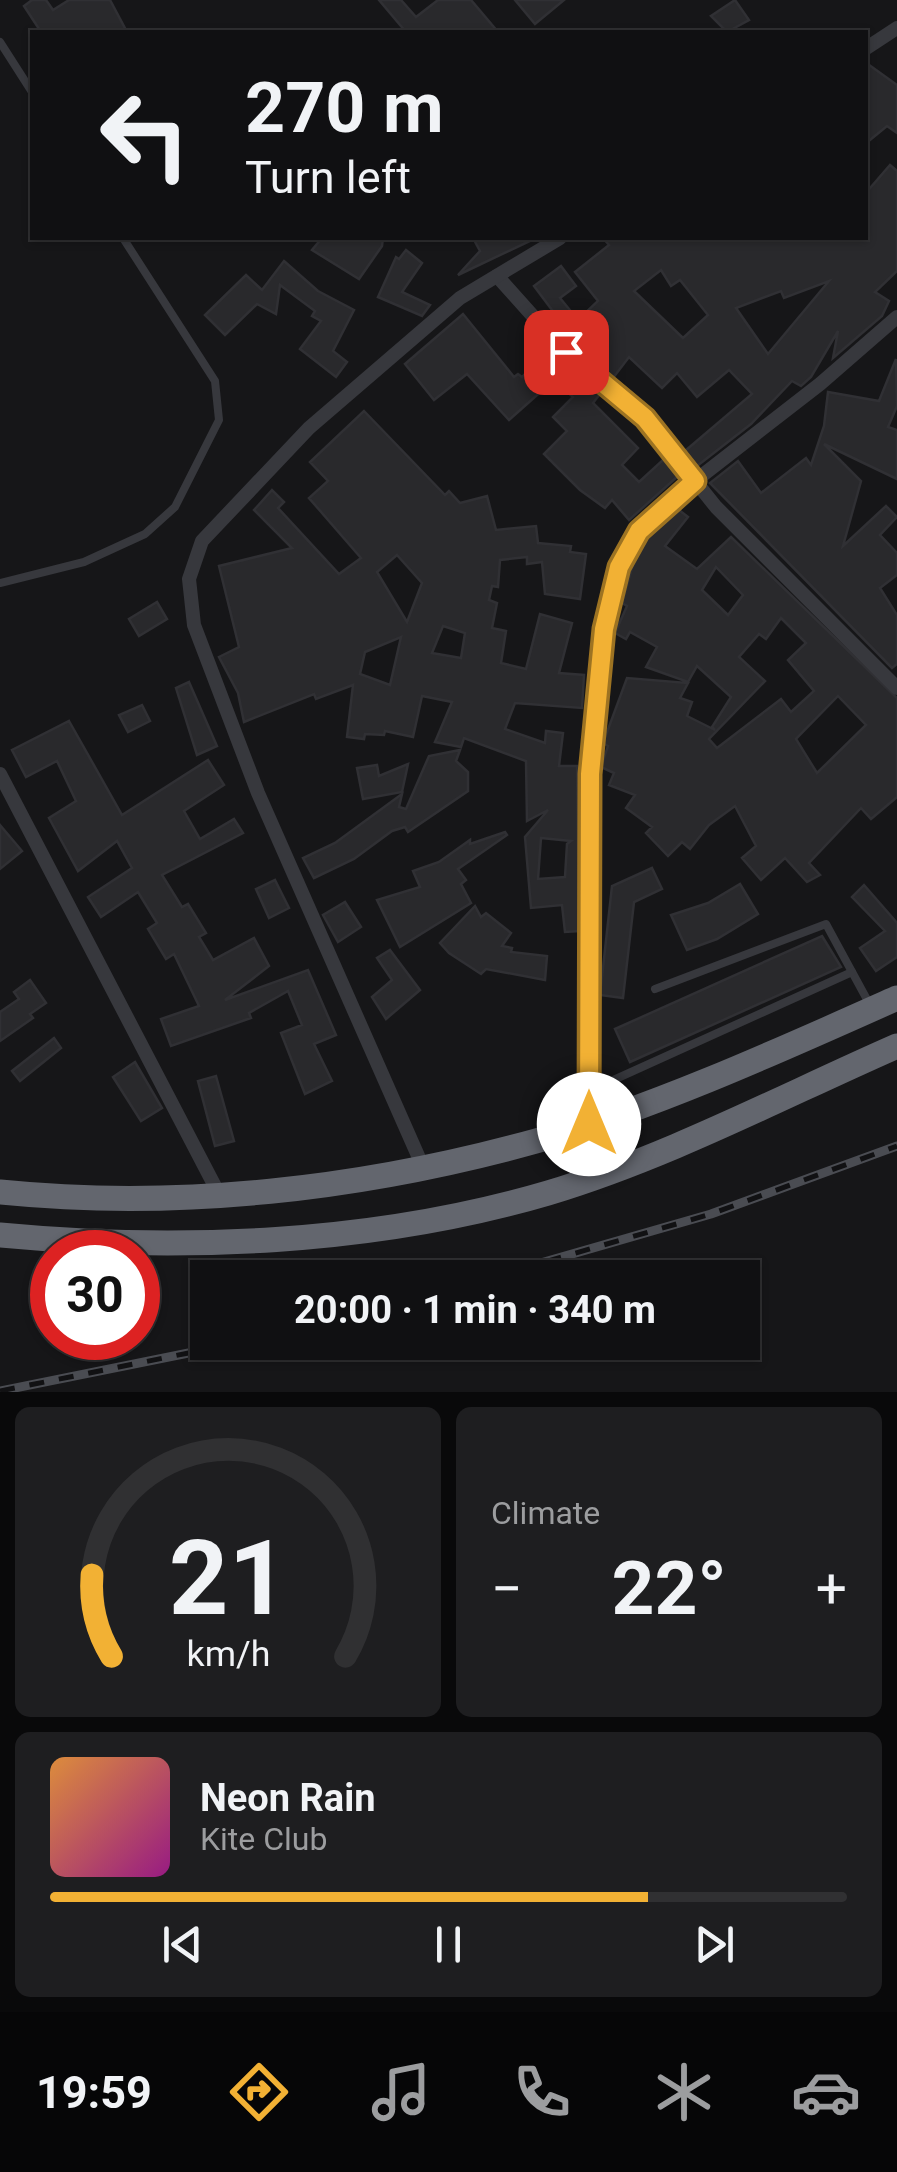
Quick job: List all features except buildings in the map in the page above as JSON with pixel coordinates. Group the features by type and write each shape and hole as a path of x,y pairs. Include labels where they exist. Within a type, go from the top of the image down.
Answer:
{"highway":[{"path":"0,1192 112,1199 221,1197 424,1167 620,1113 897,998"},
{"path":"0,1235 108,1240 240,1239 363,1230 462,1214 550,1192 638,1159 897,1046"}],"street":[{"path":"868,47 897,28"},
{"path":"424,1167 258,793 194,625 189,579 202,540 309,428 460,298 557,240"},
{"path":"497,276 566,352 645,418 716,508 897,688"},
{"path":"589,1124 590,774 602,637 619,567 639,531 897,318"},
{"path":"0,774 221,1197"}],"lane":[{"path":"0,42 30,89"},
{"path":"0,583 84,562 145,534 175,507 219,420 214,381 124,240"},
{"path":"655,989 826,924 873,1009"},
{"path":"620,1113 608,1091 610,1082 852,972"}],"railway":[{"path":"551,1260 711,1214 897,1146"},
{"path":"0,1391 190,1353"}],"route":[{"path":"566,352 645,418 695,481 639,531 619,567 600,653 590,774 589,1124"}]}
